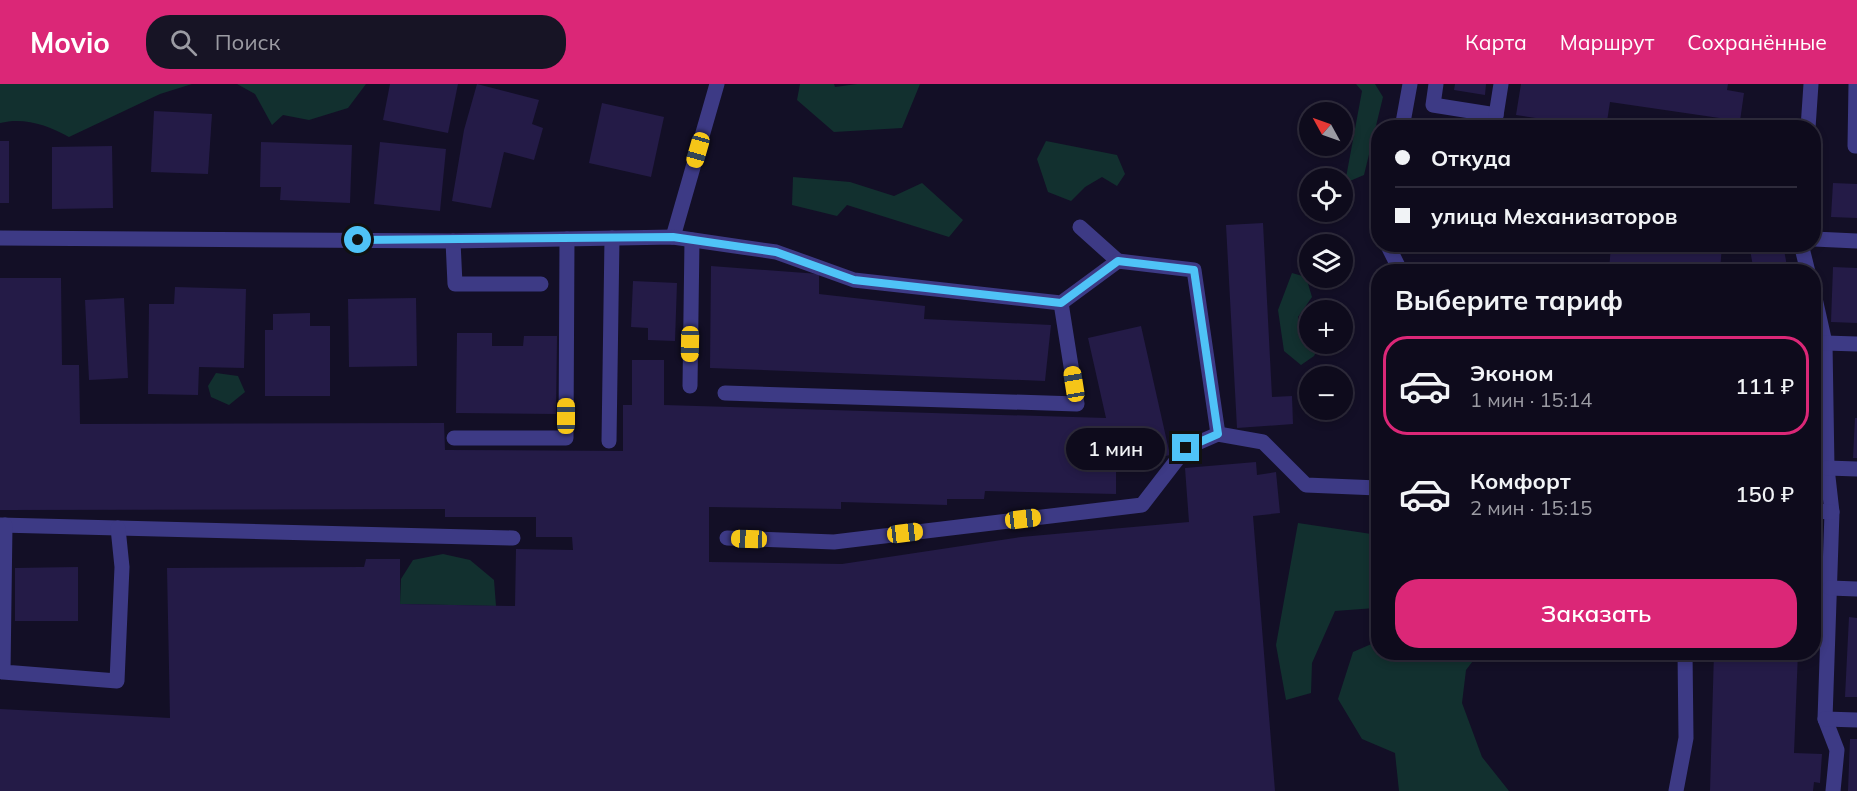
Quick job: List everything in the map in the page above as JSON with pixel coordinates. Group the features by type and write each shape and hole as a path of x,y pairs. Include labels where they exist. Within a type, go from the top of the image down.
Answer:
{"lane":[{"path":"1403,120 1410,84"},
{"path":"1436,84 1433,105 1491,120"},
{"path":"1495,120 1501,84"},
{"path":"1809,120 1811,84"},
{"path":"1856,84 1855,146 1857,147"},
{"path":"673,237 714,85"},
{"path":"1080,227 1118,261 1194,270 1218,434"},
{"path":"0,238 453,241 673,237 776,252 854,280 1061,303 1118,261"},
{"path":"609,441 612,238"},
{"path":"454,438 566,438 567,239"},
{"path":"1821,239 1857,241"},
{"path":"690,386 692,240"},
{"path":"453,241 455,284 540,284"},
{"path":"725,393 1077,404 1061,303"},
{"path":"1821,325 1825,343 1827,468 1832,512 1825,719 1837,750 1833,791"},
{"path":"1825,343 1857,344"},
{"path":"727,538 834,542 1142,505 1186,448 1218,434 1263,442 1306,485 1371,488"},
{"path":"1827,468 1857,470"},
{"path":"1821,511 1832,512"},
{"path":"118,528 122,567 117,681 3,672 2,525 513,538"},
{"path":"1830,588 1857,589"},
{"path":"1676,791 1686,738 1685,660"},
{"path":"1825,719 1857,720"}],"green space":[{"path":"0,84 192,84 160,94 69,137 36,123 9,121 0,123"},
{"path":"237,84 366,84 348,108 309,120 283,115 272,125 255,94"},
{"path":"800,84 834,84 835,87 857,84 920,84 902,128 834,132 797,100"},
{"path":"1356,84 1375,84 1383,97 1377,120 1371,120 1371,146 1364,175 1353,180 1353,168 1348,168 1350,156 1353,156 1353,140 1362,91"},
{"path":"1046,141 1117,155 1125,174 1117,186 1102,177 1085,187 1071,201 1048,192 1037,159"},
{"path":"793,177 850,182 894,196 922,183 963,220 949,237 847,205 837,216 792,205"},
{"path":"1292,273 1299,275 1299,288 1309,288 1312,297 1310,300 1299,300 1299,354 1315,354 1301,365 1284,351 1278,310"},
{"path":"216,373 238,376 245,392 229,405 211,397 208,386"},
{"path":"1298,523 1371,534 1371,608 1335,611 1312,663 1311,693 1286,700 1276,645"},
{"path":"443,554 470,560 494,580 496,606 400,604 401,579 413,560"},
{"path":"1371,644 1371,660 1474,660 1466,670 1462,703 1482,757 1509,791 1399,791 1395,753 1362,739 1338,699 1353,652"}],"building":[{"path":"390,84 458,84 448,133 383,120"},
{"path":"477,84 539,100 532,124 543,128 534,160 504,152 491,208 452,201 464,130"},
{"path":"1455,84 1486,84 1485,95 1454,90"},
{"path":"1521,84 1728,84 1727,90 1744,93 1740,120 1610,102 1607,120 1549,120 1516,115"},
{"path":"602,103 664,117 651,177 589,163"},
{"path":"154,111 212,114 208,174 151,172"},
{"path":"0,141 9,141 9,203 0,203"},
{"path":"261,142 352,145 350,203 280,200 281,187 260,187"},
{"path":"380,142 446,149 440,211 374,204"},
{"path":"112,146 113,208 52,209 52,147"},
{"path":"1833,183 1857,184 1857,218 1831,217"},
{"path":"1263,223 1272,397 1292,396 1293,424 1237,428 1226,225"},
{"path":"1610,252 1721,252 1721,264 1610,264"},
{"path":"1750,252 1784,252 1787,264 1753,264"},
{"path":"711,266 819,274 819,294 925,306 924,319 1051,325 1045,381 710,368"},
{"path":"1833,267 1857,268 1857,323 1831,322"},
{"path":"0,278 61,278 62,365 79,365 80,424 444,423 445,450 623,451 623,405 632,405 632,360 664,360 664,405 1106,418 1088,338 1141,326 1170,455 1116,467 1116,494 985,491 984,499 947,499 947,505 841,502 841,509 709,507 709,562 842,564 1021,537 1189,522 1185,468 1256,462 1257,475 1276,472 1280,513 1253,516 1275,791 0,791 0,709 170,718 167,568 364,567 366,559 400,559 400,604 515,606 516,549 573,550 572,537 536,537 536,517 445,517 445,509 0,510"},
{"path":"633,281 677,283 675,341 648,340 648,328 631,327"},
{"path":"175,287 246,289 244,368 199,367 198,395 148,394 149,304 174,304"},
{"path":"124,298 128,378 89,380 85,300"},
{"path":"416,298 417,366 349,367 348,299"},
{"path":"310,313 310,326 330,326 330,396 265,396 265,330 273,330 273,314"},
{"path":"457,333 492,333 492,346 523,346 524,336 557,336 556,414 456,413"},
{"path":"1855,418 1857,418 1857,458 1853,458"},
{"path":"78,567 78,621 15,621 15,568"},
{"path":"1849,617 1857,618 1857,697 1845,697"},
{"path":"1714,660 1798,660 1794,753 1822,754 1820,783 1814,782 1813,791 1710,791"},
{"path":"1850,739 1857,739 1857,791 1848,791"}],"route":[{"path":"358,240 453,241 673,237 776,252 854,280 1061,303 1118,261 1194,270 1218,434 1186,448"}]}
